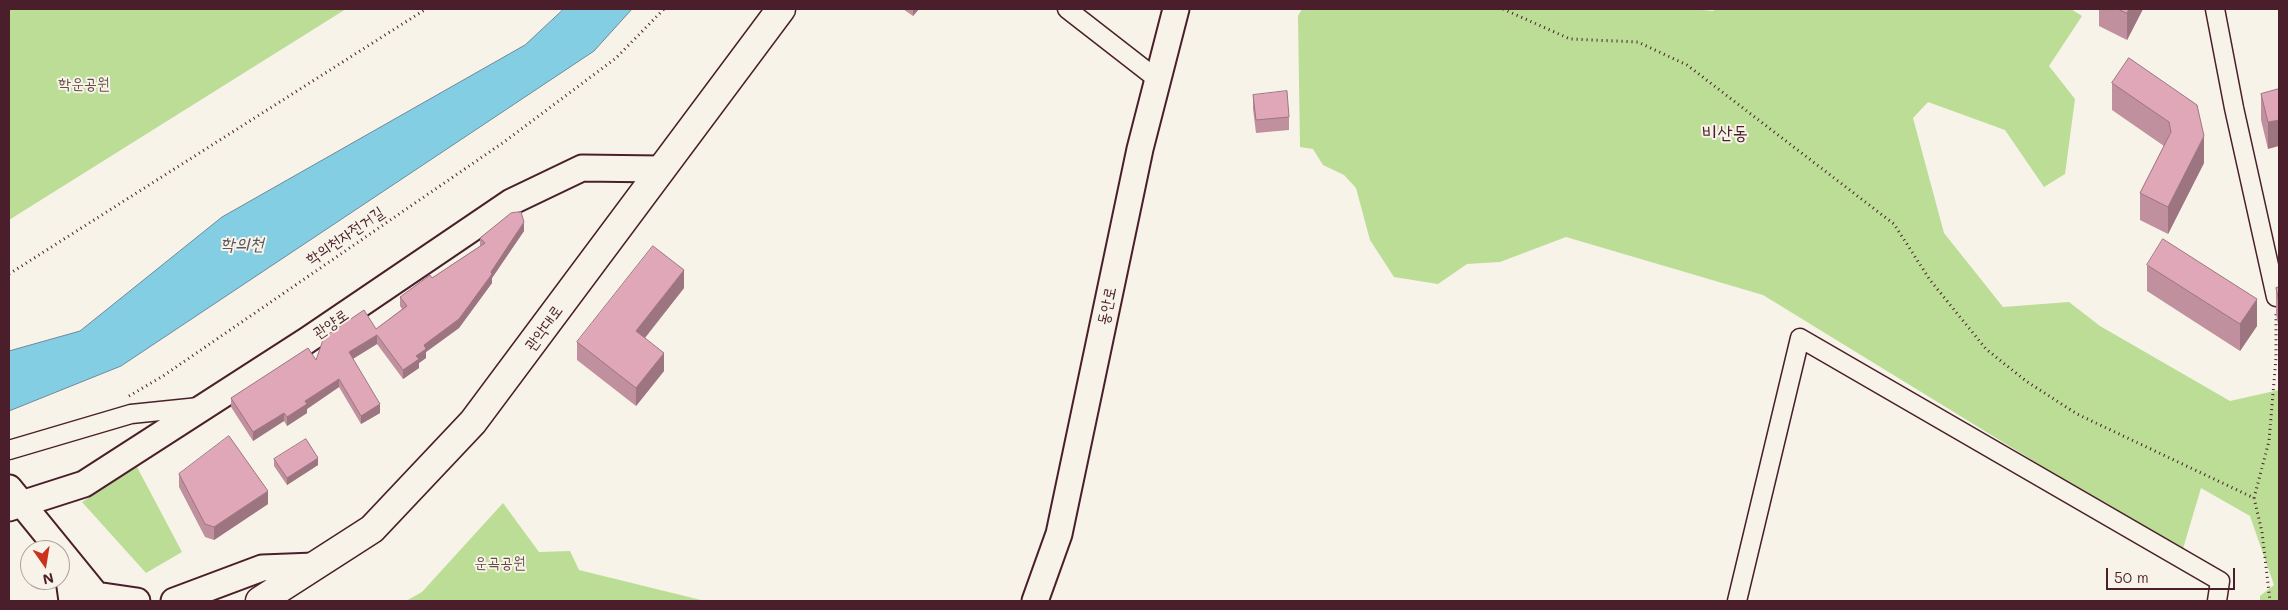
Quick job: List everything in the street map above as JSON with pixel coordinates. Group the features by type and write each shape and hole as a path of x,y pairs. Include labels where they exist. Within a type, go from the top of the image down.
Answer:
{"main road":[{"name":"관악대로","path":"260,601 372,529 473,422 660,169 684,142 781,9"}],"street":[{"path":"1067,9 1157,79"},
{"name":"동안로","path":"1034,601 1058,534 1157,79 1176,9"},
{"path":"2215,9 2236,118 2278,297"},
{"name":"관양로","path":"13,500 84,484 306,341 511,202 582,168 660,169"},
{"path":"1738,601 1800,338 2220,581 2217,601"},
{"path":"9,450 131,414 205,406"},
{"path":"13,500 50,540"},
{"path":"70,562 98,598 137,601"},
{"path":"174,601 189,597 262,568 314,566"},
{"path":"70,588 72,601"}],"path":[{"path":"9,274 426,9"},
{"name":"학의천자전거길","path":"126,398 163,376 504,142 616,58 664,9"},
{"path":"1503,9 1570,39 1638,42 1688,65 1894,224 1930,280 1986,349 2026,381 2077,414 2254,498"},
{"path":"2270,601 2262,532 2254,498 2269,441 2276,358 2278,297"}],"green space":[{"name":"학운공원","path":"9,9 346,9 9,220"},
{"path":"1302,9 1692,9 1713,11 1716,9 2071,9 2082,16 2049,66 2075,99 2065,174 2044,187 2005,130 1928,102 1913,118 1944,233 2003,307 2069,302 2100,326 2230,401 2279,390 2279,601 2260,601 2260,596 2274,585 2250,516 2201,488 2182,552 1763,295 1566,237 1500,262 1467,264 1438,284 1394,277 1370,240 1356,188 1344,175 1323,165 1313,149 1300,147 1298,16"},
{"path":"137,467 182,552 146,573 82,502"},
{"name":"운곡공원","path":"503,503 539,552 570,551 579,570 705,601 406,601 422,592"}],"water":[{"name":"학의천","path":"564,9 632,9 594,51 121,366 9,411 9,351 80,331 222,217 525,45"}],"building":[{"path":"2118,9 2129,9 2127,13"},
{"path":"2129,58 2197,105 2204,136 2168,207 2140,193 2171,132 2169,122 2112,83"},
{"path":"2279,89 2279,120 2268,122 2261,94"},
{"path":"1287,91 1289,117 1256,120 1253,95"},
{"path":"521,212 524,222 491,272 492,274 459,319 424,345 426,349 416,356 419,359 403,370 377,335 349,352 380,404 361,416 339,379 305,401 307,404 287,417 284,413 253,432 231,398 308,348 316,360 324,337 364,310 376,329 407,306 400,297 430,275 432,278 485,243 480,238 511,213"},
{"path":"2163,239 2257,299 2240,324 2147,265"},
{"path":"653,246 684,270 636,331 664,353 636,388 577,342"},
{"path":"2279,287 2279,302 2276,288"},
{"path":"229,436 268,491 214,527 205,524 179,474"},
{"path":"306,439 318,458 287,478 274,459"}],"district":[{"name":"비산동","path":"1725,133"}]}
